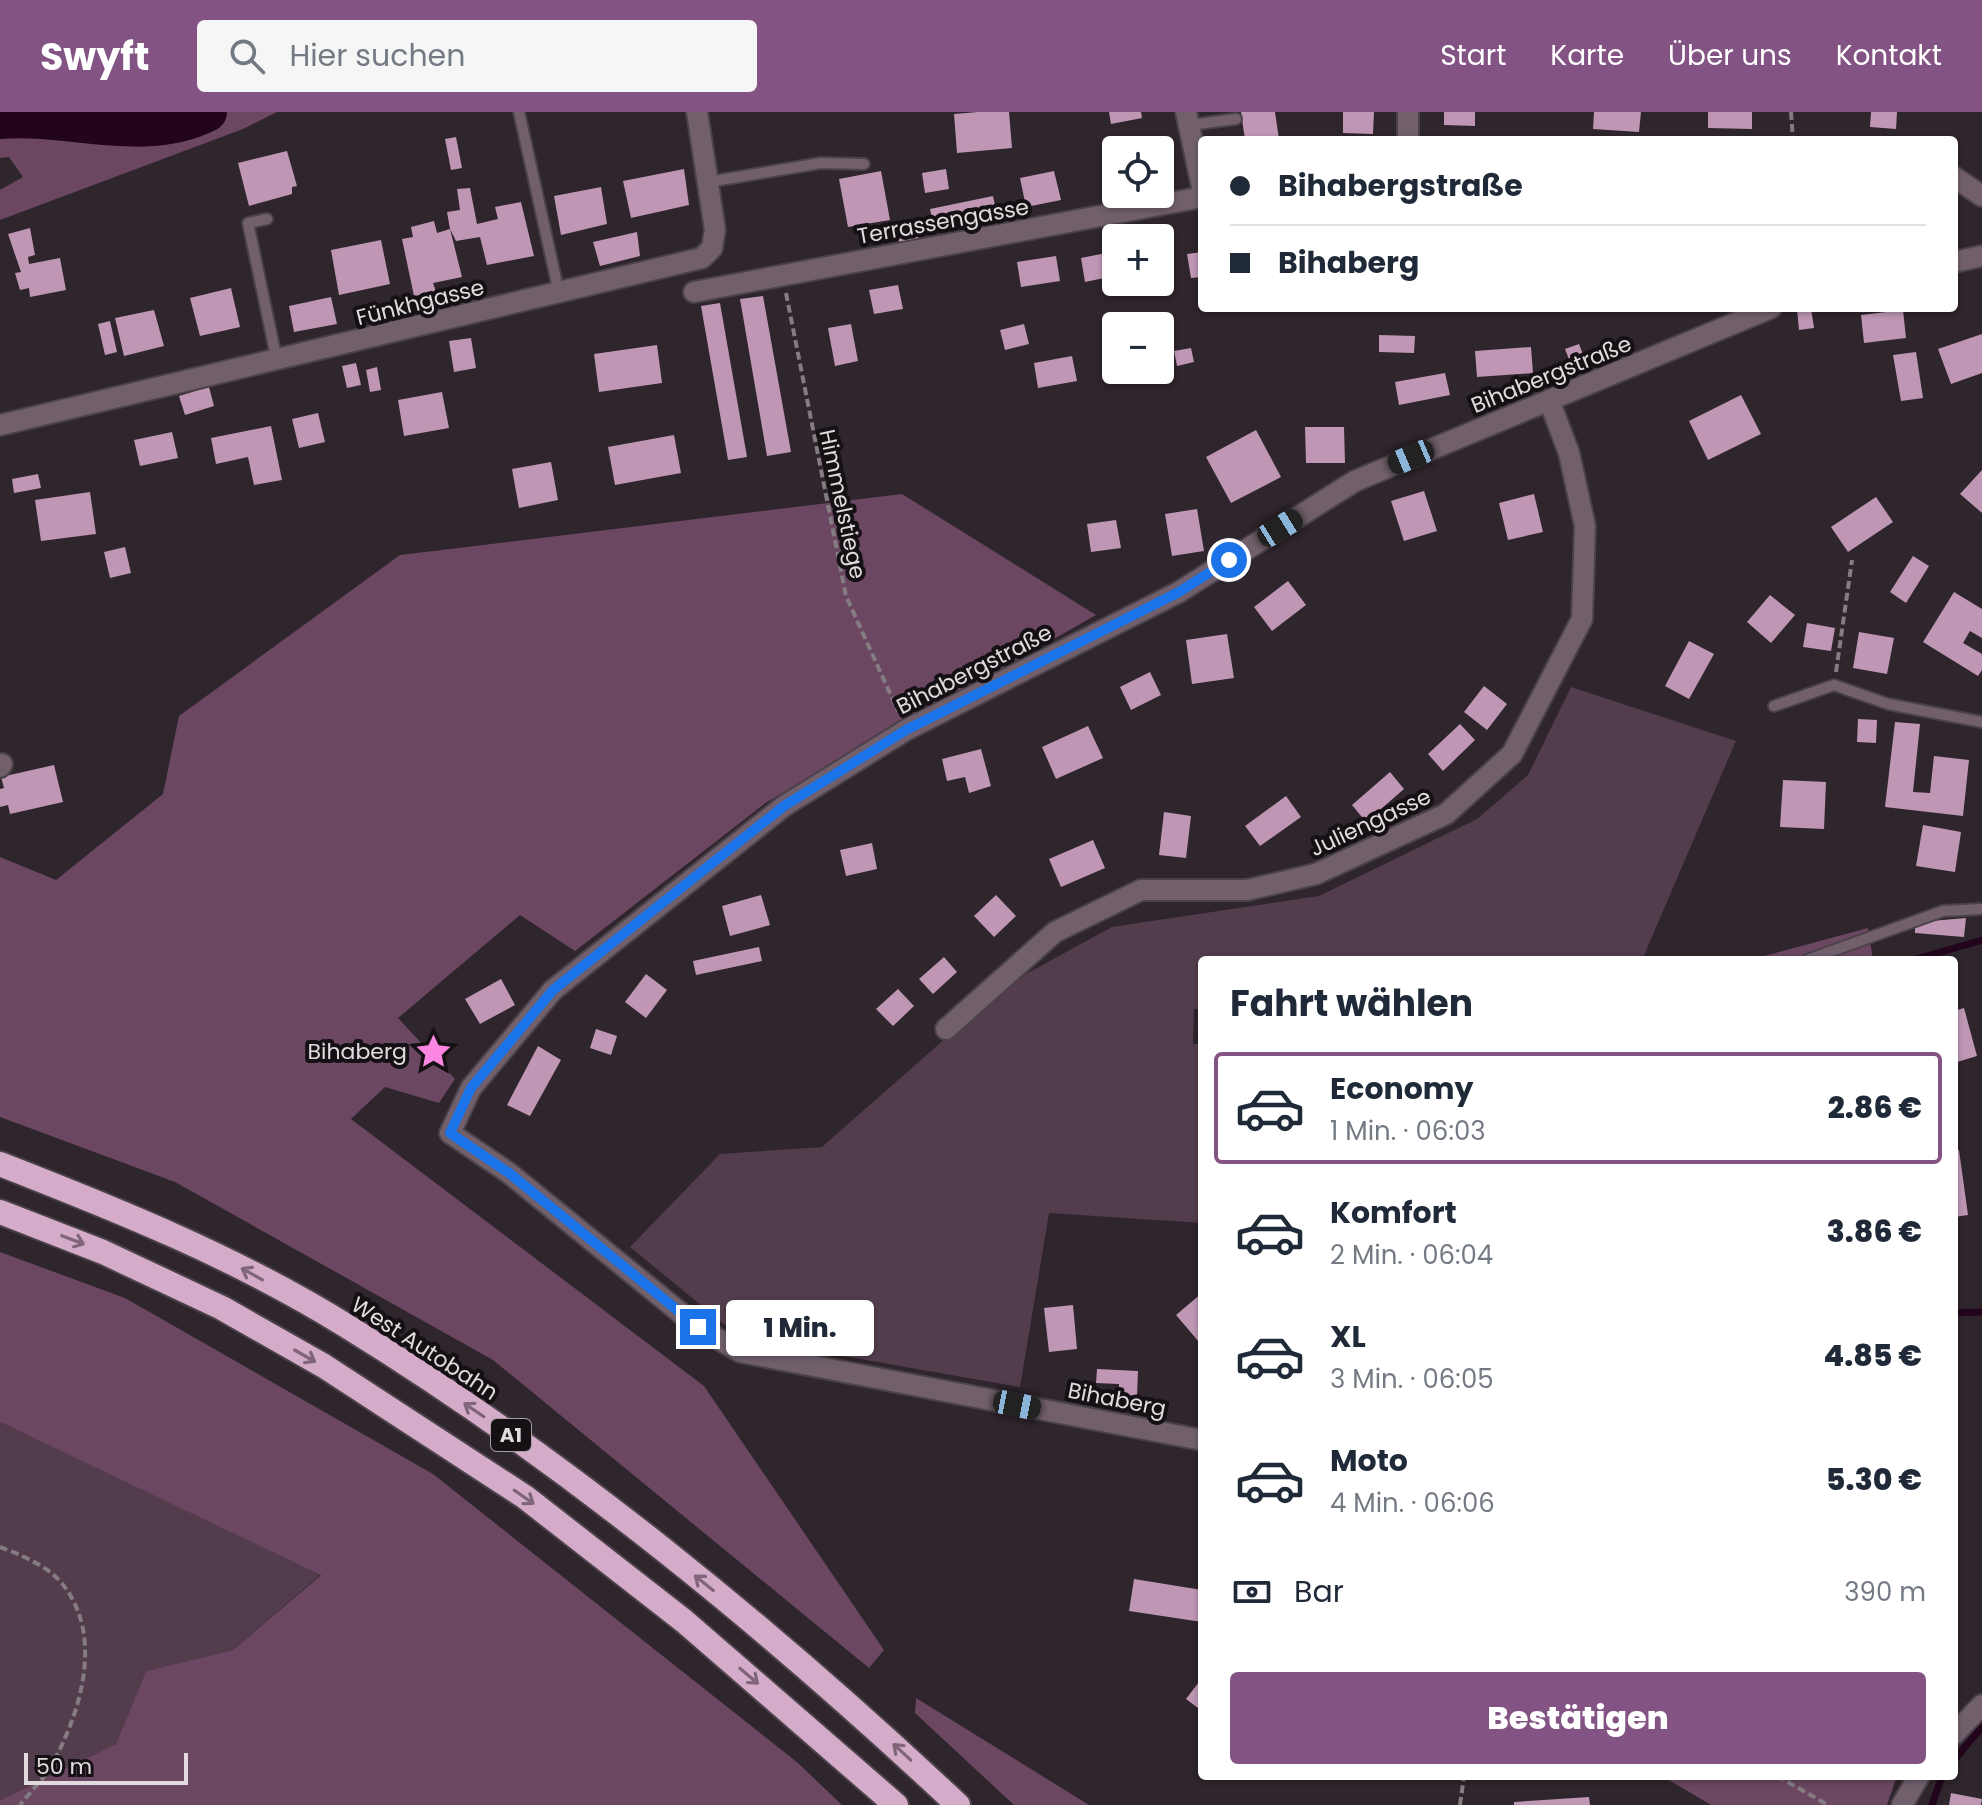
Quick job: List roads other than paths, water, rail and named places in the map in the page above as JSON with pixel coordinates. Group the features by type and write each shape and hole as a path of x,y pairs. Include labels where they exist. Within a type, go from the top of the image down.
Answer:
{"highway":[{"name":"West Autobahn","path":"0,1164 117,1209 238,1266 344,1324 545,1458 706,1584 861,1714 958,1805"},
{"name":"A1","path":"0,1212 103,1252 222,1308 324,1366 525,1497 684,1621 896,1805"}],"street":[{"name":"Fünkhgasse","path":"0,425 702,258 712,248 715,230 697,112"},
{"path":"1408,112 1408,136"},
{"path":"1188,118 1198,167"},
{"path":"1958,180 1982,196"},
{"name":"Terrassengasse","path":"694,292 1198,198"},
{"path":"1958,261 1982,256"},
{"name":"Bihabergstraße","path":"588,1236 509,1173 450,1133 471,1088 553,990 784,806 906,730 1179,592 1355,481 1761,312"},
{"name":"Juliengasse","path":"946,1029 1055,932 1141,890 1247,890 1316,874 1446,814 1512,754 1582,619 1585,526 1569,453 1549,400"},
{"name":"Bihaberg","path":"588,1236 698,1327 740,1352 1198,1439"},
{"path":"1958,1730 1982,1705"},
{"path":"1902,1805 1917,1780"}],"lane":[{"path":"519,112 559,293"},
{"path":"1188,118 1236,119"},
{"path":"708,182 821,163 864,164"},
{"path":"267,219 248,223 277,361"},
{"path":"1774,706 1834,685 1888,704 1982,722"},
{"path":"1818,956 1943,911 1982,909"}],"waterway":[{"path":"0,119 26,118 131,127 158,126 207,112"},
{"path":"1927,956 1982,940"},
{"path":"1958,1313 1982,1312"},
{"path":"1958,1755 1982,1727"},
{"path":"1932,1805 1941,1780"}],"place":[{"name":"Bihaberg","path":"433,1051"}]}
